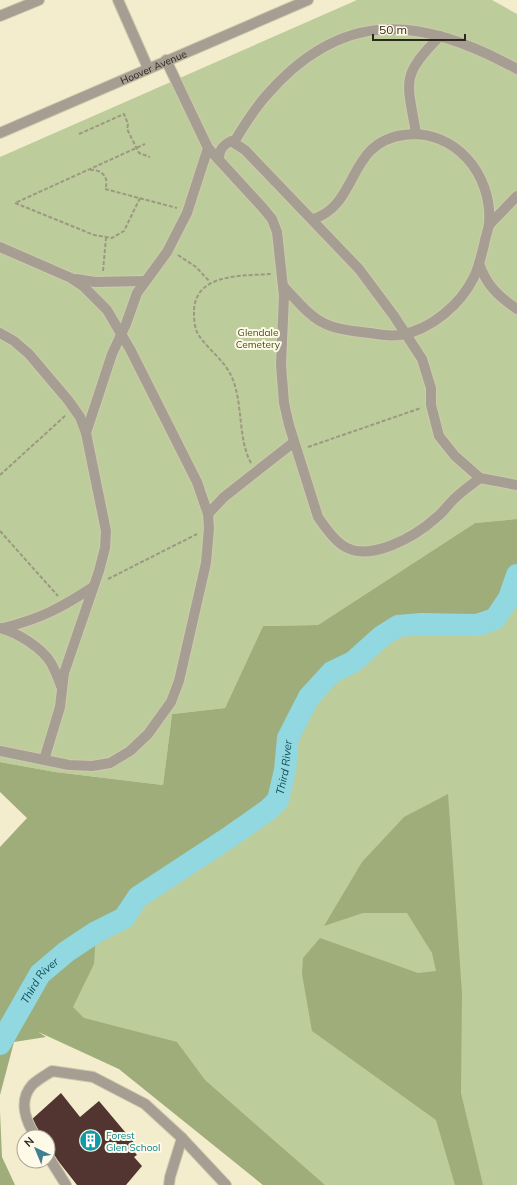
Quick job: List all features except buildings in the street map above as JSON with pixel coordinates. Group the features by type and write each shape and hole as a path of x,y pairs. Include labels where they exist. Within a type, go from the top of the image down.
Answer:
{"street":[{"path":"0,16 39,0"},
{"path":"118,0 148,68"},
{"name":"Hoover Avenue","path":"0,133 166,60 308,0"},
{"path":"234,142 264,98 282,78 301,62 322,48 345,38 380,30 399,28 440,36 493,56 517,69"},
{"path":"416,133 408,90 409,76 415,64 440,36"},
{"path":"166,60 208,148 272,219 277,232 284,287 282,388 296,446 318,517 336,539 352,550 369,551 382,549 418,532 437,517 455,498 480,478"},
{"path":"284,287 310,316 321,323 348,331 390,336 405,334 426,326 440,317 451,308 464,292 474,278 489,225 488,207 483,187 466,156 456,147 445,141 429,134 416,133 388,138 376,146 361,160 351,177 344,195 338,203 327,213 313,219"},
{"path":"219,160 219,152 224,145 231,141 234,142 245,150 313,219 379,294 422,359 428,373 431,388 431,405 439,436 455,456 480,478 517,485"},
{"path":"86,433 112,354 137,293 144,281 169,249 188,210 208,148"},
{"path":"489,225 517,196"},
{"path":"0,247 71,278 94,295 107,310 171,428 198,482 208,514 209,528 206,563 179,681 171,702 160,719 130,751 110,763 92,766 69,765 0,750"},
{"path":"479,263 483,277 492,289 501,298 517,309"},
{"path":"71,278 103,282 144,281"},
{"path":"0,333 14,341 29,354 80,417 86,433 106,530 105,548 64,673 60,707 44,760"},
{"path":"208,514 224,497 256,471 296,446"},
{"path":"1,628 40,618 66,605 93,587"},
{"path":"1,628 24,639 44,655 50,662 62,690"},
{"path":"31,1129 28,1124 23,1104 31,1086 52,1071 92,1077 145,1104 182,1138 226,1185"},
{"path":"170,1185 170,1177 182,1138"},
{"path":"56,1169 66,1185"}],"path":[{"path":"78,134 124,114 128,124 127,129 136,148 143,156 150,157"},
{"path":"140,198 124,231 117,236 106,238 71,226 15,203 145,144"},
{"path":"89,170 98,169 102,172 106,182 105,189 188,210"},
{"path":"103,282 106,238"},
{"path":"169,249 196,267 210,282"},
{"path":"256,471 246,455 240,411 232,378 219,359 196,332 194,305 198,296 210,282 229,278 283,274"},
{"path":"296,446 431,405"},
{"path":"0,475 74,408"},
{"path":"93,587 209,528"},
{"path":"0,531 66,605"}],"green space":[{"name":"Glendale Cemetery","path":"357,0 492,0 517,14 517,519 475,523 318,625 263,626 225,708 172,714 163,785 55,772 0,762 0,157"},
{"path":"517,519 517,575 509,598 495,619 477,625 421,624 398,626 382,636 353,662 332,672 309,697 288,738 285,770 278,800 268,810 228,838 138,897 124,918 96,932 94,964 73,1007 84,1018 177,1042 205,1080 325,1185 263,1185 119,1069 37,1031 46,1037 14,1042 0,1095 0,847 27,818 0,792 0,762 55,772 163,785 172,714 225,708 263,626 318,625 475,523"},
{"path":"517,575 517,1185 263,1185 119,1069 27,1027 96,932 124,918 138,897 182,868 285,770 288,738 309,697 332,672 353,662 382,636 398,626 421,624 452,625 509,598"},
{"path":"448,794 462,993 461,1093 483,1185 455,1185 436,1120 312,1031 302,974 303,958 320,938 418,973 436,971 432,953 407,913 363,913 324,926 362,862 404,817"},
{"path":"0,1111 2,1157 15,1185 0,1185"}],"waterway":[{"name":"Third River","path":"0,1044 40,974 66,952 96,932 124,918 138,897 228,838 268,810 278,800 285,770 288,738 309,697 332,672 353,662 382,636 398,626 421,624 477,625 495,619 509,598 517,575"}],"place":[{"name":"Forest Glen School","path":"90,1141"}]}
